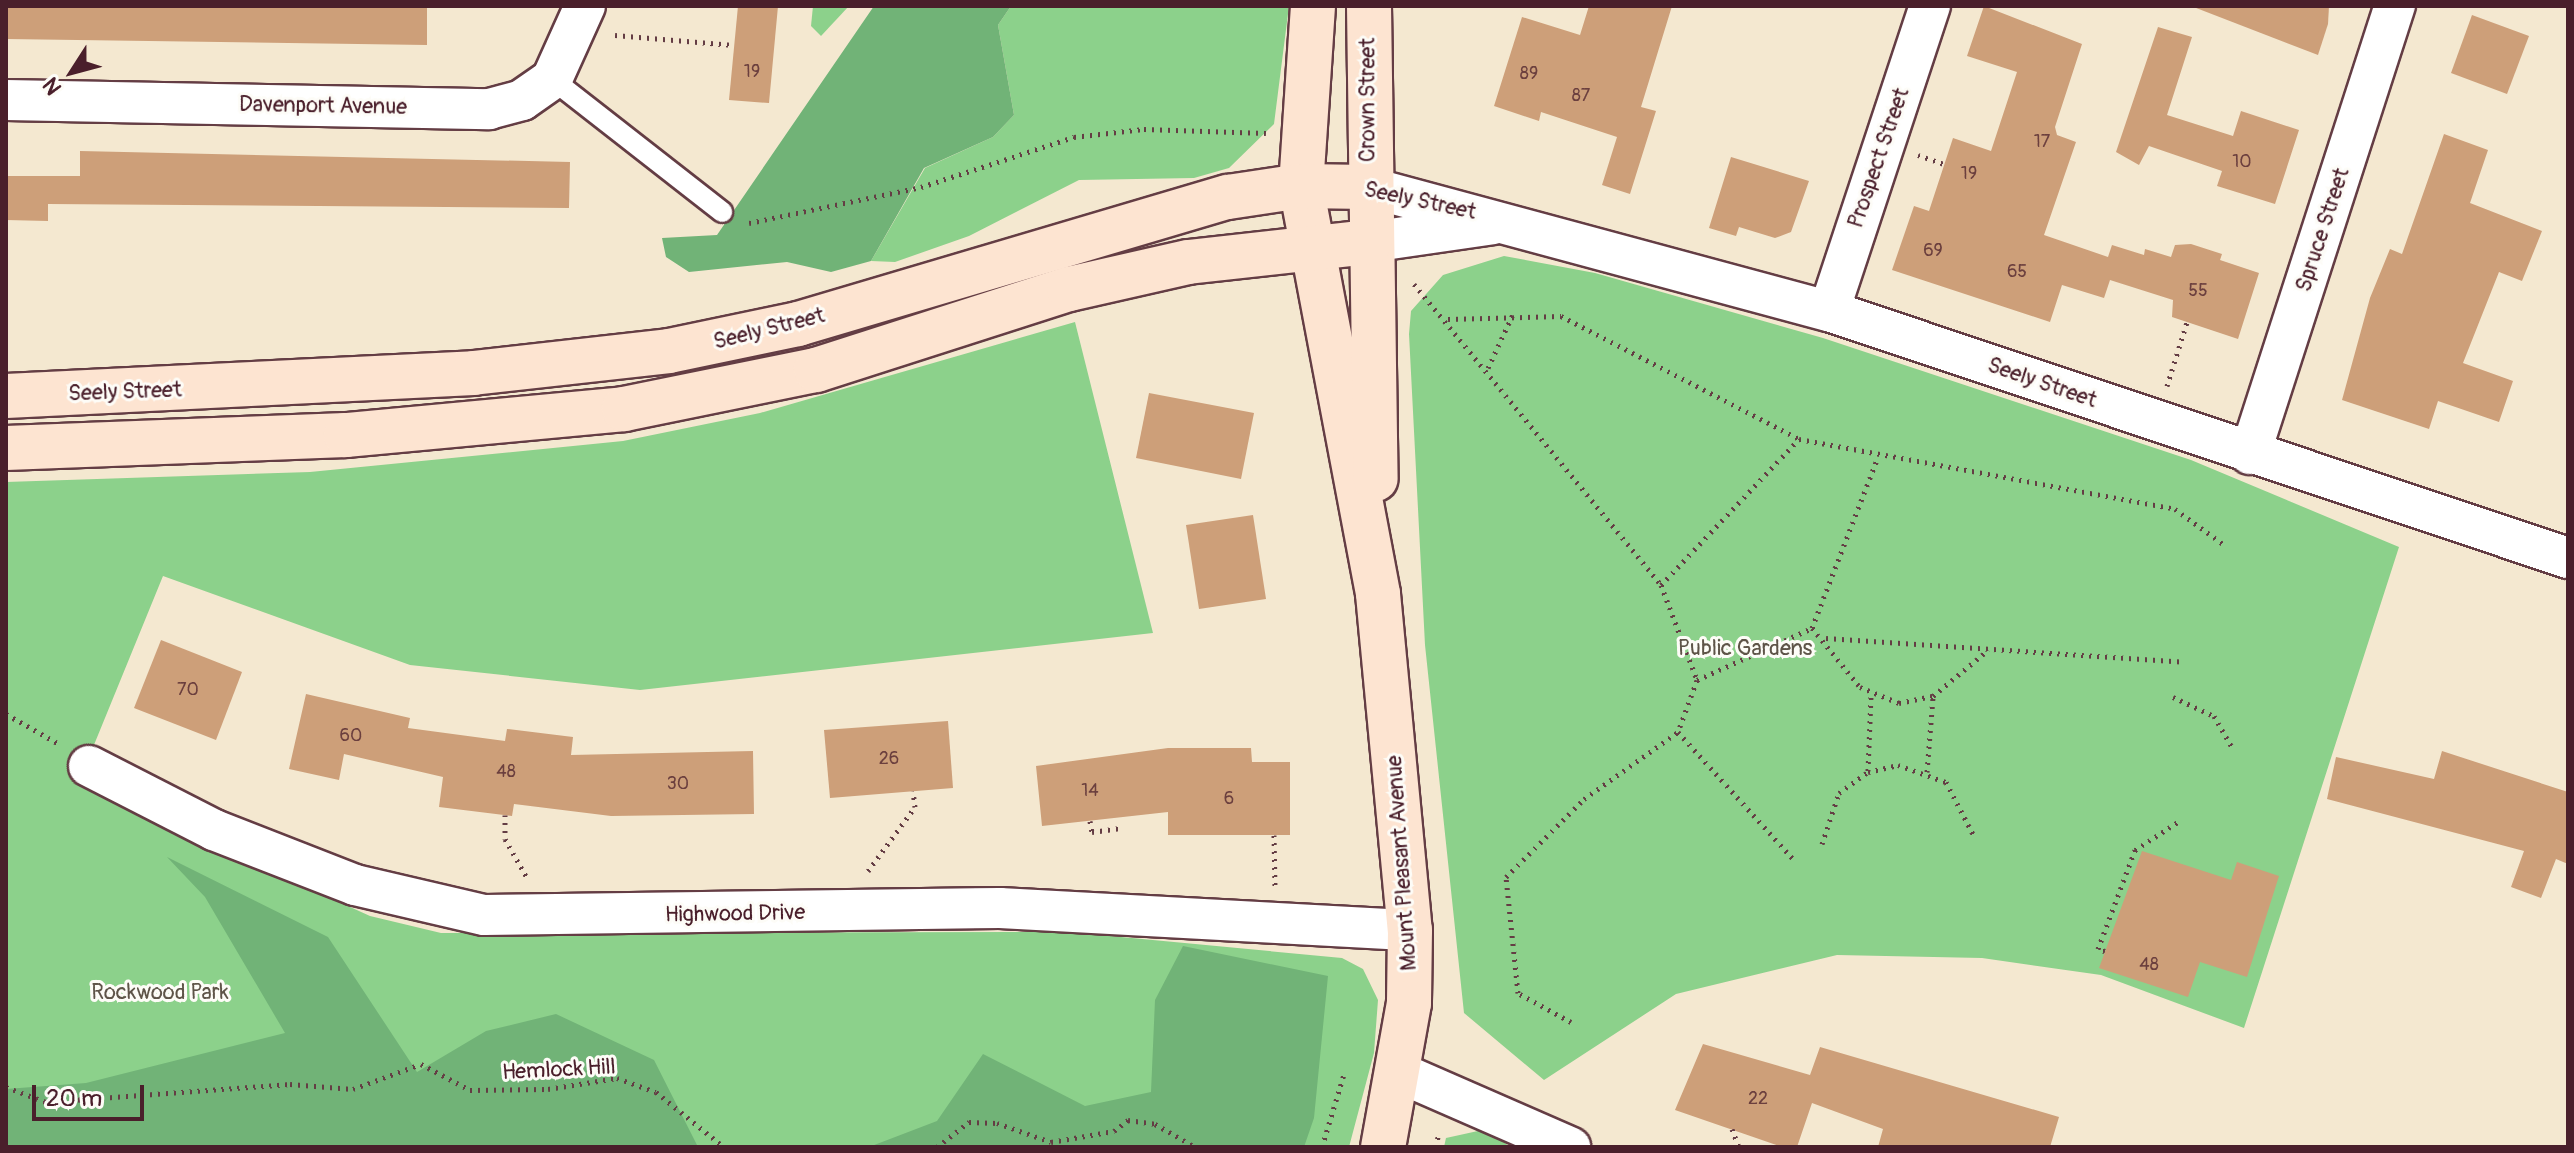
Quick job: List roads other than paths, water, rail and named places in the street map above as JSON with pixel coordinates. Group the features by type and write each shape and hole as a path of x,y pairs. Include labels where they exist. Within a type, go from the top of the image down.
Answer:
{"main road":[{"path":"1301,186 1299,139 1313,6"},
{"name":"Crown Street","path":"1369,6 1370,242"},
{"name":"Seely Street","path":"6,396 473,373 669,351 798,324 1112,226 1301,186 1368,187"},
{"name":"Mount Pleasant Avenue","path":"1301,186 1310,248 1378,594"},
{"name":"Seely Street","path":"6,448 346,435 666,403 816,370 1069,289 1188,262 1370,242"},
{"name":"Mount Pleasant Avenue","path":"1370,242 1378,594 1410,930 1398,1072 1383,1142"}],"street":[{"path":"552,79 585,6"},
{"name":"Prospect Street","path":"1829,311 1930,6"},
{"name":"Spruce Street","path":"2250,454 2395,6"},
{"name":"Davenport Avenue","path":"6,100 489,109 522,100 552,79"},
{"name":"Seely Street","path":"1368,187 1513,221 1829,311 2568,558"},
{"name":"Seely Street","path":"1370,242 1513,221"},
{"name":"Highwood Drive","path":"89,766 214,830 369,890 484,915 1000,908 1410,930"},
{"path":"1398,1072 1570,1147"}],"lane":[{"path":"552,79 722,212"}],"park label":[{"name":"Public Gardens","path":"1745,649"},
{"name":"Rockwood Park","path":"160,993"}]}
